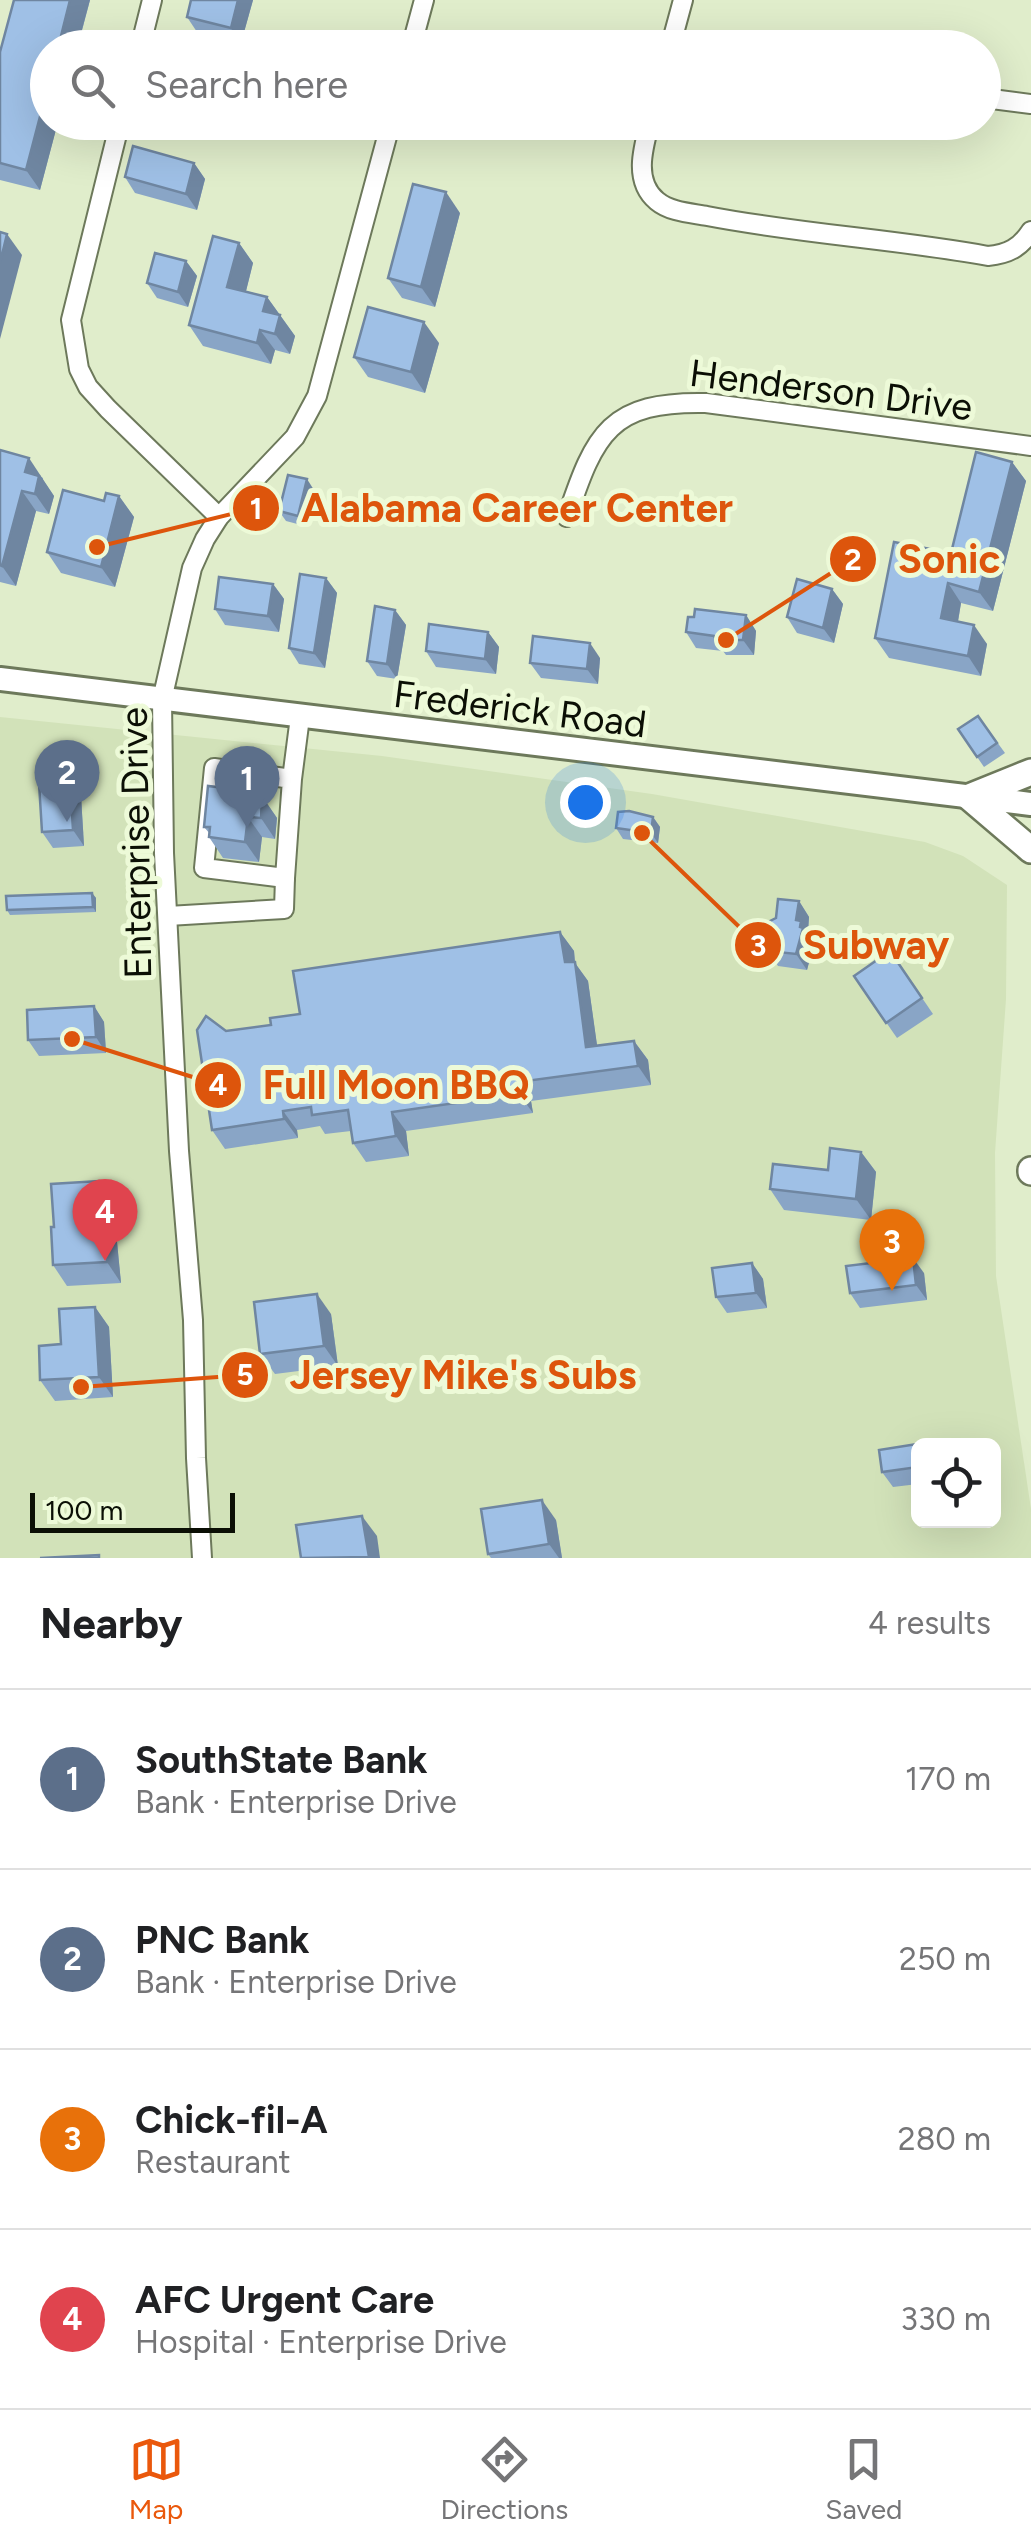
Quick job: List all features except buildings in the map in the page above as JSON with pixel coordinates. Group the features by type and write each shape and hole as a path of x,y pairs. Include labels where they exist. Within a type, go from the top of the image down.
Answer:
{"highway":[{"path":"969,797 1031,772"},
{"path":"969,797 1031,850"}],"main road":[{"name":"Frederick Road","path":"0,679 1031,804"}],"street":[{"path":"144,30 152,0"},
{"path":"416,30 424,0"},
{"path":"675,30 683,0"},
{"path":"1001,100 1031,104"},
{"path":"116,140 71,320 80,369 88,386 108,409 219,517"},
{"name":"Enterprise Drive","path":"202,1558 193,1320 179,1151 168,916 162,700 192,568 219,517 295,437 318,396 386,140"},
{"path":"646,140 642,178 658,203 672,209 732,221 988,256 1019,247 1031,230"},
{"name":"Henderson Drive","path":"567,517 586,460 604,434 642,409 674,402 1031,446"},
{"path":"168,916 284,909 300,717"},
{"path":"285,878 204,868 214,768 292,779"}],"shaded area":[{"path":"0,717 382,756 652,794 925,842 963,856 1007,885 1006,999 995,1153 996,1276 1031,1509 1031,1558 0,1558"}],"place":[{"name":"Alabama Career Center","path":"97,547"},
{"name":"Sonic","path":"726,640"},
{"name":"PNC Bank","path":"67,822"},
{"name":"SouthState Bank","path":"247,828"},
{"name":"Subway","path":"642,833"},
{"name":"Full Moon BBQ","path":"72,1039"},
{"name":"AFC Urgent Care","path":"105,1261"},
{"name":"Chick-fil-A","path":"892,1291"},
{"name":"Jersey Mike's Subs","path":"81,1387"}]}
